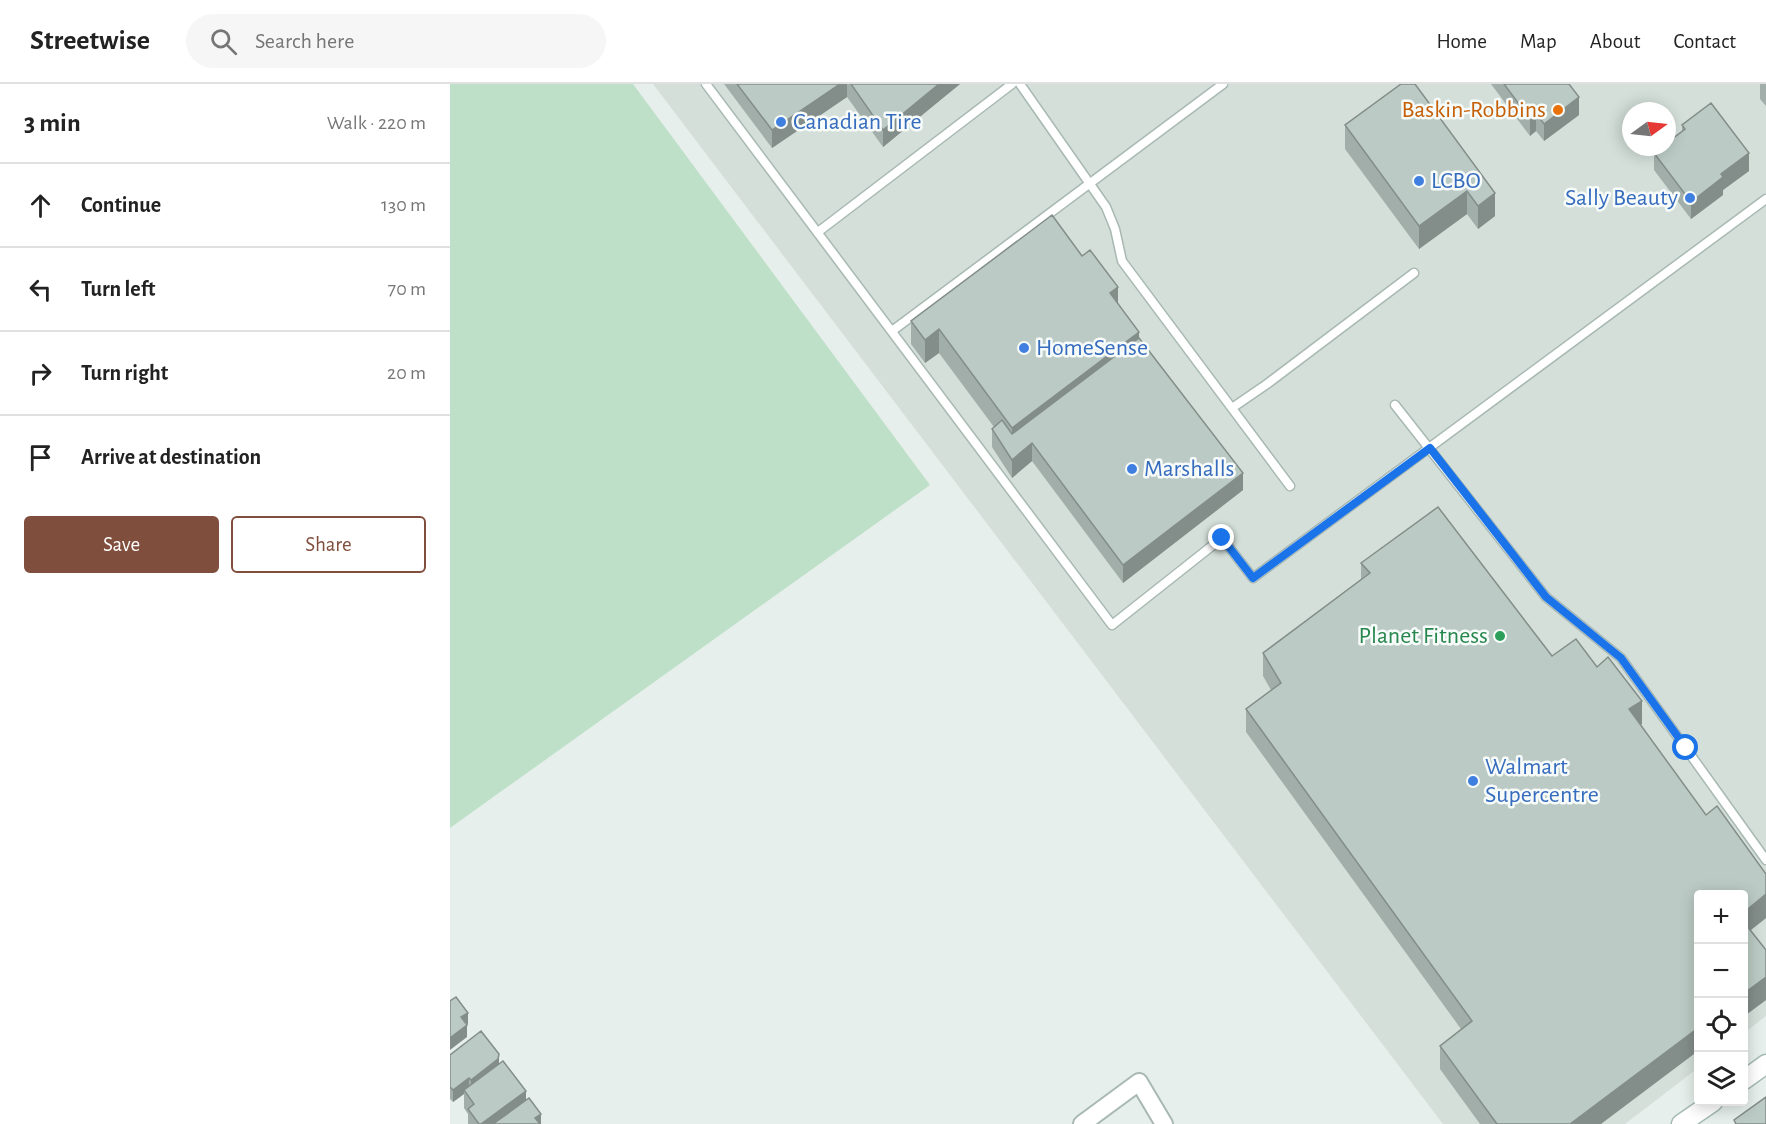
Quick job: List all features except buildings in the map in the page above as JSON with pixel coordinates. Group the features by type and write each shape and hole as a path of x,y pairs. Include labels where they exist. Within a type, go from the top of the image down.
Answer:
{"street":[{"path":"1748,1077 1766,1064"},
{"path":"1082,1124 1139,1082 1164,1124"},
{"path":"1681,1124 1706,1106"}],"lane":[{"path":"706,84 1112,625 1222,538 1253,578 1766,199"},
{"path":"818,232 1012,84"},
{"path":"1020,84 1106,207 1115,229 1122,261 1290,486"},
{"path":"892,331 1223,84"},
{"path":"1232,408 1414,273"},
{"path":"1395,405 1546,597 1621,658 1766,860"}],"shaded area":[{"path":"653,84 1766,84 1766,1016 1748,1030 1748,890 1694,890 1694,1071 1625,1124 1443,1124"}],"green space":[{"path":"450,84 633,84 930,485 450,828"}],"place":[{"name":"Baskin-Robbins","path":"1558,110"},
{"name":"Canadian Tire","path":"781,122"},
{"name":"LCBO","path":"1419,181"},
{"name":"Sally Beauty","path":"1690,198"},
{"name":"HomeSense","path":"1024,348"},
{"name":"Marshalls","path":"1132,469"},
{"name":"Planet Fitness","path":"1500,636"},
{"name":"Walmart Supercentre","path":"1473,781"}],"route":[{"path":"1222,538 1253,578 1430,448 1546,597 1621,658 1686,748"}]}
